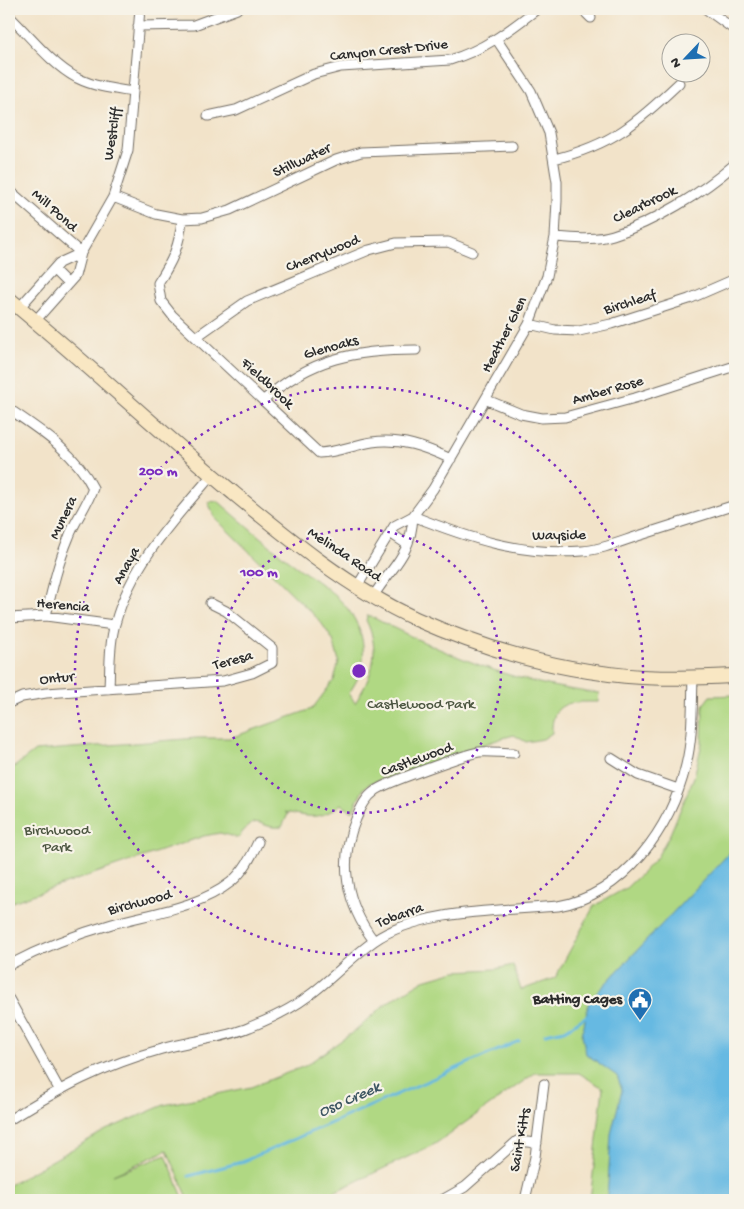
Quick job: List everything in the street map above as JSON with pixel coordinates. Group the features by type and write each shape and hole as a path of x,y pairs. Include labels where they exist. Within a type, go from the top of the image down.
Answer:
{"main road":[{"name":"Melinda Road","path":"14,303 212,475 275,527 358,585 416,618 481,643 532,659 585,670 642,677 735,676"}],"street":[{"name":"Westcliff","path":"35,321 76,276 81,253 113,197 128,150 140,9"},
{"path":"138,26 194,25 237,9"},
{"name":"Canyon Crest Drive","path":"208,116 236,110 314,74 341,67 450,60 498,40 537,9"},
{"path":"582,9 591,18"},
{"path":"706,9 735,30"},
{"path":"9,16 61,66 77,77 94,85 133,92"},
{"name":"Heather Glen","path":"358,585 394,526 412,516 433,489 487,400 529,324 547,276 555,237 557,182 549,133 542,112 514,62 498,40"},
{"path":"554,159 592,149 618,135 640,120 679,83"},
{"name":"Stillwater","path":"113,197 156,214 182,219 202,218 230,210 336,160 361,152 512,146"},
{"name":"Clearbrook","path":"555,237 588,239 612,236 682,203 715,182 735,164"},
{"name":"Mill Pond","path":"9,190 81,253"},
{"name":"Fieldbrook","path":"182,219 179,245 170,265 158,283 161,301 196,337 320,453 337,452 371,442 405,442 451,459"},
{"name":"Cherrywood","path":"196,337 247,301 369,250 396,243 448,242 472,252"},
{"path":"14,303 60,263 81,253"},
{"path":"54,270 68,284"},
{"name":"Birchleaf","path":"529,324 555,330 579,331 595,328 689,299 735,279"},
{"name":"Glenoaks","path":"264,400 284,381 317,364 376,350 416,350"},
{"name":"Amber Rose","path":"487,400 521,414 542,418 564,417 654,392 735,366"},
{"name":"Munera","path":"9,409 42,431 86,475 92,488 88,501 69,535 46,616"},
{"name":"Anaya","path":"109,689 114,625 131,581 160,536 212,475"},
{"name":"Wayside","path":"412,516 466,536 505,547 540,552 584,551 622,541 735,505"},
{"path":"374,595 394,569 408,540 412,516"},
{"path":"390,533 408,540"},
{"name":"Teresa","path":"109,689 223,681 252,673 272,663 272,648 226,611 210,603"},
{"name":"Herencia","path":"9,618 46,616 114,625"},
{"name":"Tobarra","path":"9,1120 58,1089 99,1069 164,1048 243,1030 276,1016 307,998 374,940 419,921 446,916 558,906 575,903 593,895 620,877 650,846 665,819 686,764 690,736 693,677"},
{"name":"Ontur","path":"9,703 22,697 46,693 109,689"},
{"name":"Castlewood","path":"374,940 361,923 352,903 346,878 346,856 350,834 363,802 376,790 391,783 478,752 514,753"},
{"path":"611,758 638,774 678,789"},
{"name":"Birchwood","path":"9,965 38,951 110,925 176,908 209,895 230,882 245,868 258,842"},
{"path":"9,999 58,1089"},
{"name":"Saint Kitts","path":"525,1200 537,1143 544,1084"},
{"path":"442,1200 465,1188 517,1141 537,1143"}],"green space":[{"path":"218,501 279,553 333,594 351,613 362,639 363,647 362,667 349,693 355,703 366,683 373,663 373,642 366,620 368,615 451,654 509,675 569,689 599,693 598,702 579,702 564,705 555,714 552,733 543,739 526,742 514,735 371,783 364,788 352,812 341,804 327,813 314,816 285,812 288,814 282,827 255,823 250,824 238,838 220,833 204,836 9,903 9,771 35,751 197,738 230,738 312,709 334,680 339,661 333,640 320,621 215,518 208,502"},
{"path":"735,695 735,1200 590,1200 603,1088 579,1073 535,1073 435,1144 317,1200 189,1200 167,1150 113,1175 166,1155 184,1200 9,1200 9,1185 106,1130 164,1105 251,1087 305,1066 356,1030 388,1002 424,980 455,971 496,969 513,965 521,990 555,978 594,906 626,888 642,873 657,857 670,834 694,777 702,743 703,705 710,696"}],"water":[{"path":"735,847 735,1200 607,1200 611,1134 622,1090 617,1076 586,1054 582,1035 589,1001"}],"waterway":[{"name":"Oso Creek","path":"545,1034 565,1030 587,1016"},
{"name":"Oso Creek","path":"189,1176 242,1162 519,1041"}],"place":[{"name":"Batting Cages","path":"640,1021"}],"park label":[{"name":"Castlewood Park","path":"421,705"},
{"name":"Birchwood Park","path":"57,840"}]}
